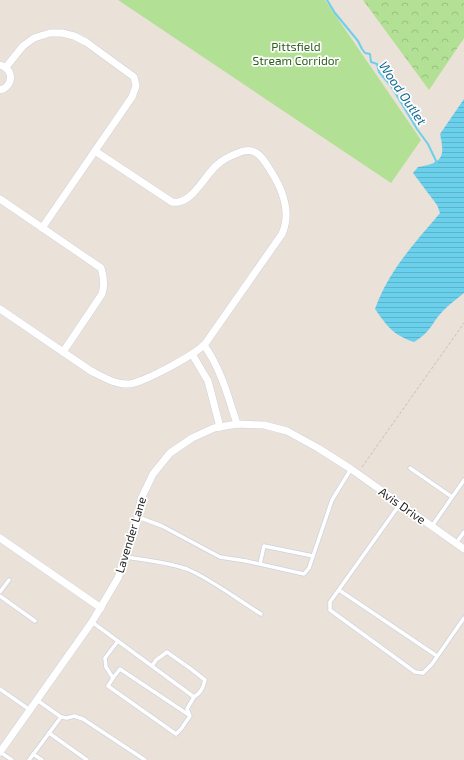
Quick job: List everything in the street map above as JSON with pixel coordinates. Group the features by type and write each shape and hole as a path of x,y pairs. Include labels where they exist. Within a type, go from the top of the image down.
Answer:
{"street":[{"path":"0,90 5,88 10,82 10,74 3,66 23,46 34,38 50,33 62,33 74,36 86,42 134,77 136,86 132,97 42,228"},
{"path":"0,309 107,380 129,384 141,381 192,354 204,345 282,234 286,225 287,209 281,190 263,159 250,150 242,151 217,164 206,176 192,196 184,201 176,203 172,202 95,151"},
{"path":"0,199 101,268 104,276 102,294 63,352"},
{"path":"204,345 220,374 237,424"},
{"path":"192,354 208,381 220,427"},
{"name":"Lavender Lane","path":"0,752 101,608 118,578 126,557 138,517 141,499 153,474 170,453 192,438 214,428 237,424 264,425 287,431 340,462"},
{"name":"Avis Drive","path":"340,462 464,549"},
{"path":"0,538 101,608"}],"lane":[{"path":"410,468 452,497"},
{"path":"138,517 162,526 220,558 246,560 304,574 309,568 332,500 351,469"},
{"path":"432,526 464,480"},
{"path":"400,504 330,602 330,610 415,672 423,673 432,664 464,618"},
{"path":"456,543 464,532"},
{"path":"260,564 264,546 313,556"},
{"path":"126,557 174,565 186,569 203,577 261,614"},
{"path":"0,592 9,580"},
{"path":"339,590 437,656"},
{"path":"0,596 35,620"},
{"path":"92,622 194,697"},
{"path":"113,678 106,667 105,658 118,641"},
{"path":"152,666 161,655 167,652 205,680 204,687 199,694 194,697 187,709 190,716"},
{"path":"120,669 190,716 181,730 176,734 108,686 120,669"},
{"path":"0,689 30,710"},
{"path":"37,700 61,717 67,718 74,716 83,719 145,760"},
{"path":"29,760 61,717"},
{"path":"49,733 87,760"},
{"path":"0,752 12,760"},
{"path":"33,754 42,760"}],"path":[{"path":"357,474 464,323"}],"green space":[{"name":"Pittsfield Stream Corridor","path":"118,0 325,0 421,140 391,183"},
{"path":"363,0 464,0 464,38 429,90"}],"water":[{"path":"464,99 464,293 444,309 427,331 414,342 391,329 375,309 387,282 403,258 440,213 437,205 413,173 418,167 433,163 440,158 442,153 442,142 440,134"}],"waterway":[{"name":"Wood Outlet","path":"327,0 335,13 358,41 365,53 370,54 371,62 377,64 379,72 391,86 417,129 428,144 437,163"}]}
